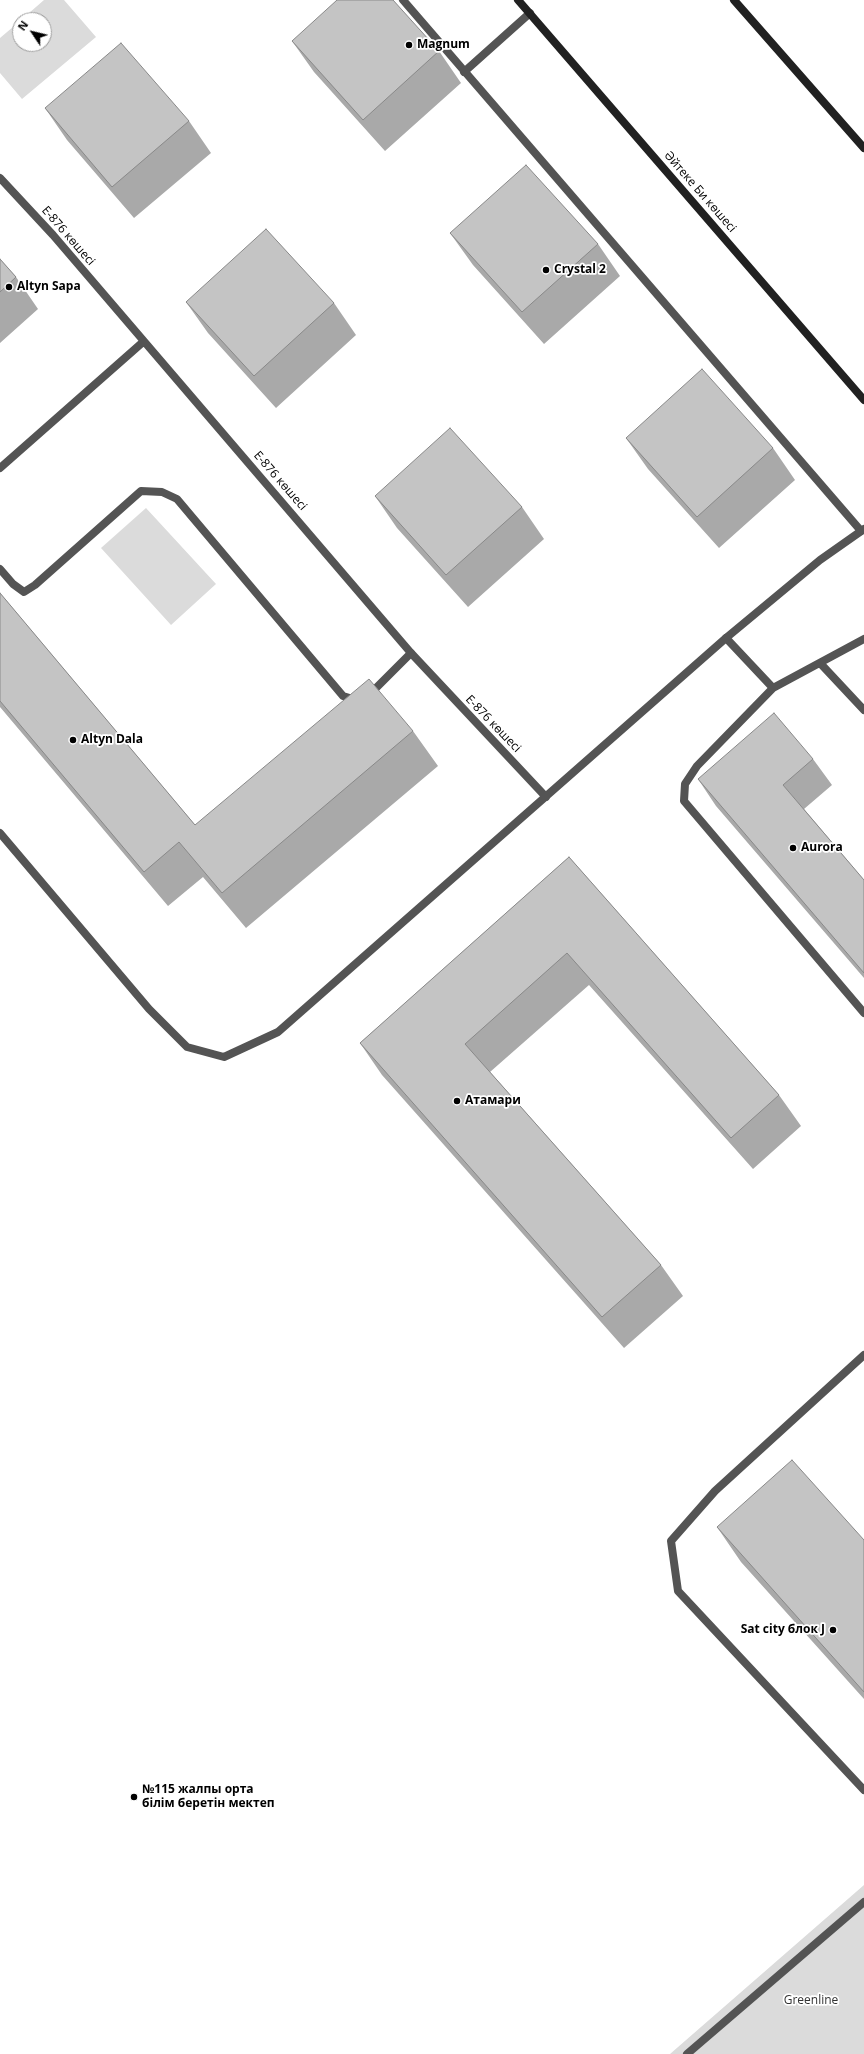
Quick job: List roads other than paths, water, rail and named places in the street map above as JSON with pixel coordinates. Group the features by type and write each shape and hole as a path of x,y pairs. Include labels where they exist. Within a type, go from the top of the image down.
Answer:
{"street":[{"path":"0,833 148,1009 187,1047 224,1057 278,1032 726,638 820,560 863,530 403,0"},
{"name":"Әйтеке Би көшесі","path":"518,0 864,400"},
{"path":"734,0 864,148"},
{"path":"464,72 530,13"},
{"name":"Е-876 көшесі","path":"0,178 52,235 411,653 546,797"},
{"path":"0,468 143,342"},
{"path":"0,569 13,584 24,592 35,585 141,491 162,492 177,499 343,696 357,700 371,693 411,653"},
{"path":"726,638 773,688"},
{"path":"864,639 773,688 697,766 685,784 684,801 864,1013"},
{"path":"820,663 864,710"},
{"path":"864,1355 715,1491 671,1541 678,1591 864,1790"},
{"path":"687,2054 864,1902"}],"place":[{"name":"Magnum","path":"409,45"},
{"name":"Crystal 2","path":"546,270"},
{"name":"Altyn Sapa","path":"9,287"},
{"name":"Altyn Dala","path":"73,740"},
{"name":"Aurora","path":"793,848"},
{"name":"Атамари","path":"457,1101"},
{"name":"Sat city блок J","path":"833,1630"},
{"name":"№115 жалпы орта білім беретін мектеп","path":"134,1797"}],"park label":[{"name":"Greenline","path":"811,2001"}]}
